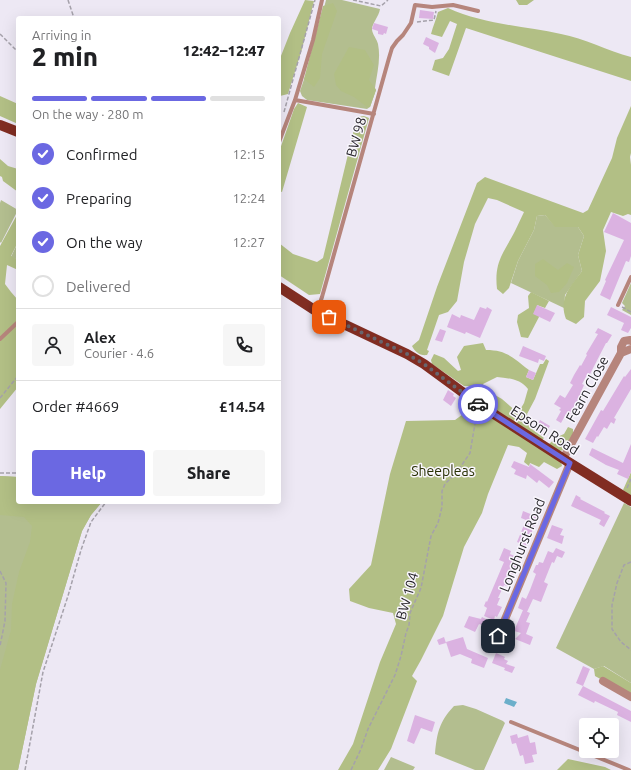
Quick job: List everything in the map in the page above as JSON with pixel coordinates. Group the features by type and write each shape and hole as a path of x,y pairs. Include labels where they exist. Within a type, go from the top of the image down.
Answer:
{"main road":[{"path":"0,125 16,131"},
{"name":"Epsom Road","path":"281,288 316,311 407,354 424,364 480,405 566,461 627,498"}],"street":[{"name":"Fearn Close","path":"566,461 622,353 621,347 624,341 631,341"},
{"name":"Fearn Close","path":"622,353 631,349"},
{"name":"Longhurst Road","path":"498,636 566,461"},
{"path":"603,681 631,697"}],"lane":[{"path":"281,137 295,100 313,40 322,0"},
{"path":"411,23 416,2 432,8 453,5 478,11"},
{"name":"BW 98","path":"316,311 322,298 392,48 411,23"},
{"path":"295,100 374,114"},
{"path":"618,306 631,277"},
{"path":"0,339 16,324"},
{"path":"511,722 629,770"}],"path":[{"path":"68,0 73,16"},
{"path":"284,113 315,0"},
{"path":"354,0 381,6 388,0"},
{"path":"411,23 421,20 434,20 436,11 443,7"},
{"path":"0,34 16,50"},
{"path":"618,306 631,312"},
{"path":"0,398 16,378"},
{"name":"BW 104","path":"351,770 368,729 395,675 402,656 409,625 410,612 422,588 431,536 438,523 442,507 442,491 445,484 457,472 470,453 475,416 480,405"},
{"path":"0,474 16,473"},
{"path":"627,498 631,478"},
{"path":"25,770 43,672 91,522 104,504"},
{"path":"631,562 624,565 617,584 612,605 612,628 621,642 631,650"},
{"path":"0,571 6,583 5,621 0,646"}],"green space":[{"path":"305,0 314,1 302,49 288,94 281,96 281,56"},
{"path":"326,0 342,0 380,9 372,29 379,50 376,90 370,107 367,109 307,100 302,96 300,91 311,59"},
{"path":"516,0 534,0 527,5 519,5"},
{"path":"333,3 337,11 322,54 320,78 314,87 304,79 323,6"},
{"path":"448,8 475,18 570,36 631,57 631,81 466,28 449,76 432,70 435,60 443,58 449,49 457,24 450,21 442,37 431,34 438,12"},
{"path":"349,47 365,50 374,65 369,80 376,90 370,107 367,107 354,97 341,91 336,85 334,74"},
{"path":"0,96 16,103 16,123 0,116"},
{"path":"298,103 307,107 282,192 281,146 294,109"},
{"path":"631,106 631,215 628,214 623,216 611,212 603,230 606,251 600,281 585,301 584,317 576,324 566,319 564,312 567,293 582,271 578,255 584,236 578,227 555,227 545,215 537,216 534,230 518,261 509,288 503,294 497,289 496,280 498,265 500,258 524,212 497,200 488,198 475,224 464,262 457,301 448,312 439,315 427,350 429,351 427,355 422,355 416,352 412,346 419,340 437,287 477,183 485,177 583,213 588,210 612,158 617,138"},
{"path":"364,116 369,118 320,294 309,295 281,276 281,245 293,254 317,262 323,258 357,117"},
{"path":"0,159 8,166 16,168 16,191 3,181 2,177 0,176"},
{"path":"1,200 16,209 16,214 1,243 0,242"},
{"path":"545,215 556,227 578,227 584,236 578,255 582,271 565,295 564,308 511,283 518,261 534,230 537,216"},
{"path":"16,217 16,246 11,256 16,259 16,269 7,265 5,284 16,298 16,389 0,409 0,246"},
{"path":"16,246 16,259 11,257"},
{"path":"543,259 558,270 567,263 574,267 567,283 559,292 551,293 547,285 535,276 535,264"},
{"path":"631,283 631,315 622,310 625,306 622,303"},
{"path":"531,292 549,301 545,308 537,305 539,317 528,338 521,337 517,322 518,315 529,308 528,296"},
{"path":"483,343 486,350 505,353 529,370 526,377 533,380 540,364 543,364 546,359 549,361 535,399 527,414 533,430 544,438 542,440 475,396 471,386 464,386 432,364 431,360 434,354 444,358 458,371 461,370 457,357 464,346","holes":["497,377 518,381 528,389 524,403 518,413 502,399 486,390 483,384"]},
{"name":"Sheepleas","path":"476,407 561,462 562,466 557,469 544,462 539,467 530,463 529,466 524,462 527,453 519,447 508,445 482,513 464,547 443,616 412,676 417,681 391,749 378,770 338,770 353,744 380,662 396,624 393,613 369,608 350,601 349,589 371,565 390,474 406,421 455,420 470,409"},
{"path":"568,427 573,429 573,436 565,450 559,451 549,444 557,437 564,434"},
{"path":"631,472 631,496 623,490"},
{"path":"0,476 16,477 16,504 100,504 91,515 82,531 36,684 18,770 0,770"},
{"path":"0,476 16,477 16,504 100,504 91,515 82,531 36,684 18,770 0,770 0,670 11,630 12,604 19,572 30,542 32,526 24,517 0,515"},
{"path":"624,503 631,507 631,683 604,666 594,669 556,648"},
{"path":"603,666 631,683 631,696 595,676 594,669"},
{"path":"463,705 476,709 505,723 484,770 475,770 435,754 438,734 445,717 454,706"},
{"path":"391,757 415,767 413,770 384,770"},
{"path":"568,759 605,767 611,770 557,770"}],"water":[{"path":"506,698 517,702 514,707 504,703"}],"building":[{"path":"420,10 434,12 433,19 419,18"},
{"path":"374,23 388,27 386,34 378,34 378,31 372,29"},
{"path":"426,37 439,43 435,53 423,44"},
{"path":"613,213 631,223 631,256 629,262 626,261 610,300 600,295 606,281 605,280 624,240 604,232"},
{"path":"537,305 555,313 550,322 533,314"},
{"path":"480,307 486,309 487,307 492,310 480,338 466,332 465,334 447,327 452,314 460,318 461,315 474,320"},
{"path":"611,307 631,317 631,328 628,333 621,330 624,323 607,315"},
{"path":"598,328 612,335 606,343 590,374 588,373 582,384 584,385 581,392 583,393 572,409 574,411 571,417 566,414 561,423 556,420 561,408 554,404 560,395 565,398 573,385 570,383 598,334 595,333"},
{"path":"440,329 446,331 442,342 435,340"},
{"path":"523,346 546,356 544,361 539,359 538,363 519,356"},
{"path":"631,369 631,389 614,418 616,419 614,424 611,422 607,429 604,427 593,443 585,439 601,410 603,411 624,376 625,377"},
{"path":"529,370 536,373 533,380 526,377"},
{"path":"448,390 454,394 453,396 456,398 451,406 443,400"},
{"path":"540,420 550,426 543,436 537,431 539,428 537,426"},
{"path":"631,444 631,472 628,479 617,474 619,470 606,465 589,455 592,448 623,463"},
{"path":"514,461 529,467 530,464 554,482 549,488 539,480 537,483 527,475 526,479 514,474 516,470 511,467"},
{"path":"576,495 581,498 580,499 610,516 604,527 599,524 601,520 571,506"},
{"path":"523,511 538,517 526,546 517,542 526,520 521,518"},
{"path":"552,525 563,529 560,535 564,536 562,544 547,538"},
{"path":"504,548 511,551 510,554 519,558 511,581 509,580 507,586 504,585 498,598 500,598 497,605 502,607 497,617 495,616 494,620 484,616 487,608 484,606 504,562 499,560"},
{"path":"556,548 565,552 562,558 557,556 554,563 552,562 544,582 548,584 541,602 533,599 527,612 518,608 522,597 526,599 530,590 536,574 533,572 536,565 538,565 539,562 543,563 548,551 553,553"},
{"path":"523,610 530,613 526,622 530,623 526,634 533,637 530,645 515,639 521,633 514,631"},
{"path":"469,616 481,619 482,617 488,620 485,626 479,624 475,632 464,627"},
{"path":"444,637 446,643 439,645 437,640"},
{"path":"463,637 467,649 488,658 484,668 471,663 472,659 460,654 451,657 446,642"},
{"path":"496,653 505,657 504,659 508,661 506,664 515,667 512,673 504,670 505,668 492,663"},
{"path":"583,666 590,669 583,686 576,683"},
{"path":"583,686 631,711 631,722 617,715 618,712 578,695"},
{"path":"415,715 435,722 432,732 421,728 414,744 407,741"},
{"path":"517,734 518,738 528,735 530,743 535,742 537,754 532,755 534,762 525,764 523,755 520,756 516,743 512,744 510,736"}],"way so far":[{"path":"329,317 391,345 407,354 424,364 478,404"}],"route":[{"path":"478,404 570,463 498,636"}]}
